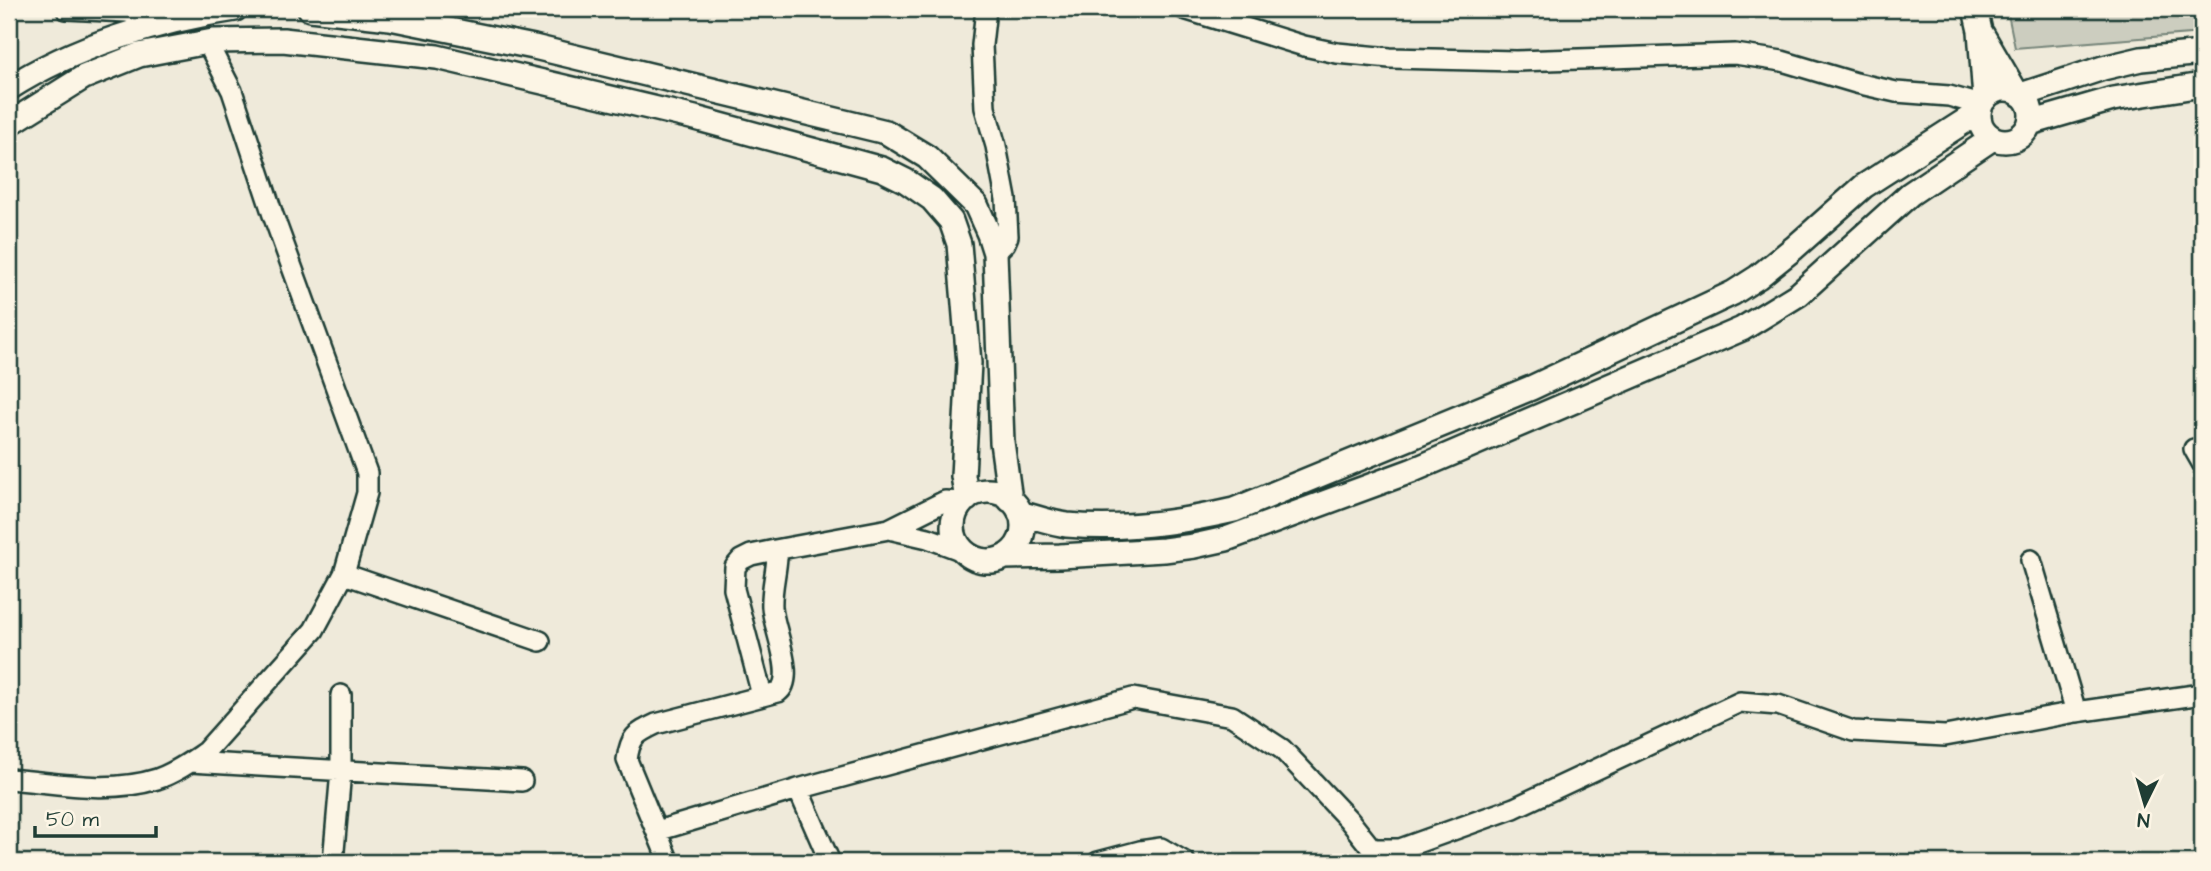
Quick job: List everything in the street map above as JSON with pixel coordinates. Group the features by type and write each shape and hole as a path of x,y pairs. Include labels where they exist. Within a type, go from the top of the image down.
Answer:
{"street":[{"path":"66,9 135,14 139,39"},
{"path":"9,88 66,56 139,39 204,13 235,9"},
{"path":"9,124 139,39 207,42 283,40 437,57 695,118 882,169 932,199 951,221 959,244 969,363 964,500 955,514 953,527 956,540 972,558 983,561 1004,557 1017,546 1023,530 1015,506 1002,442 995,253 976,205 927,156 886,132 534,47 390,18 310,9"},
{"path":"986,9 982,45 985,108 996,146 1006,199 1008,236 995,253"},
{"path":"1184,9 1304,46 1337,53 1516,61 1735,54 1782,61 1896,92 1949,96 1982,105"},
{"path":"1978,20 2030,108 2030,123 2015,139 2000,141 1982,127 1978,20"},
{"path":"9,779 115,787 157,779 205,752 314,630 344,574 367,493 367,472 273,215 232,91 207,42"},
{"path":"762,695 734,589 735,567 751,555 888,529 944,502 993,492 1015,506 1065,524 1107,525 1195,519 1234,510 1531,388 1733,293 1794,248 1864,186 2000,90 2008,89 2019,93 2141,59 2202,53"},
{"path":"2030,123 2113,99 2202,85"},
{"path":"1004,557 1060,556 1194,546 1226,539 1411,471 1742,329 1799,294 1910,194 1993,138"},
{"path":"888,529 928,538 964,551"},
{"path":"669,862 627,760 629,745 637,733 656,724 782,689 786,674 772,605 777,557 775,550"},
{"path":"2031,559 2076,712"},
{"path":"344,574 540,641"},
{"path":"657,831 798,789 1133,698 1232,716 1282,749 1349,820 1372,855 1400,849 1514,808 1740,702 1778,705 1853,731 1945,736 2076,712 2202,694"},
{"path":"332,862 341,771 341,695"},
{"path":"190,762 522,781"},
{"path":"798,789 830,862"},
{"path":"1098,862 1161,848 1185,862"}],"lane":[{"path":"2180,9 2202,9"}],"shaded area":[{"path":"2007,9 2202,9 2202,33 2015,48"}]}
